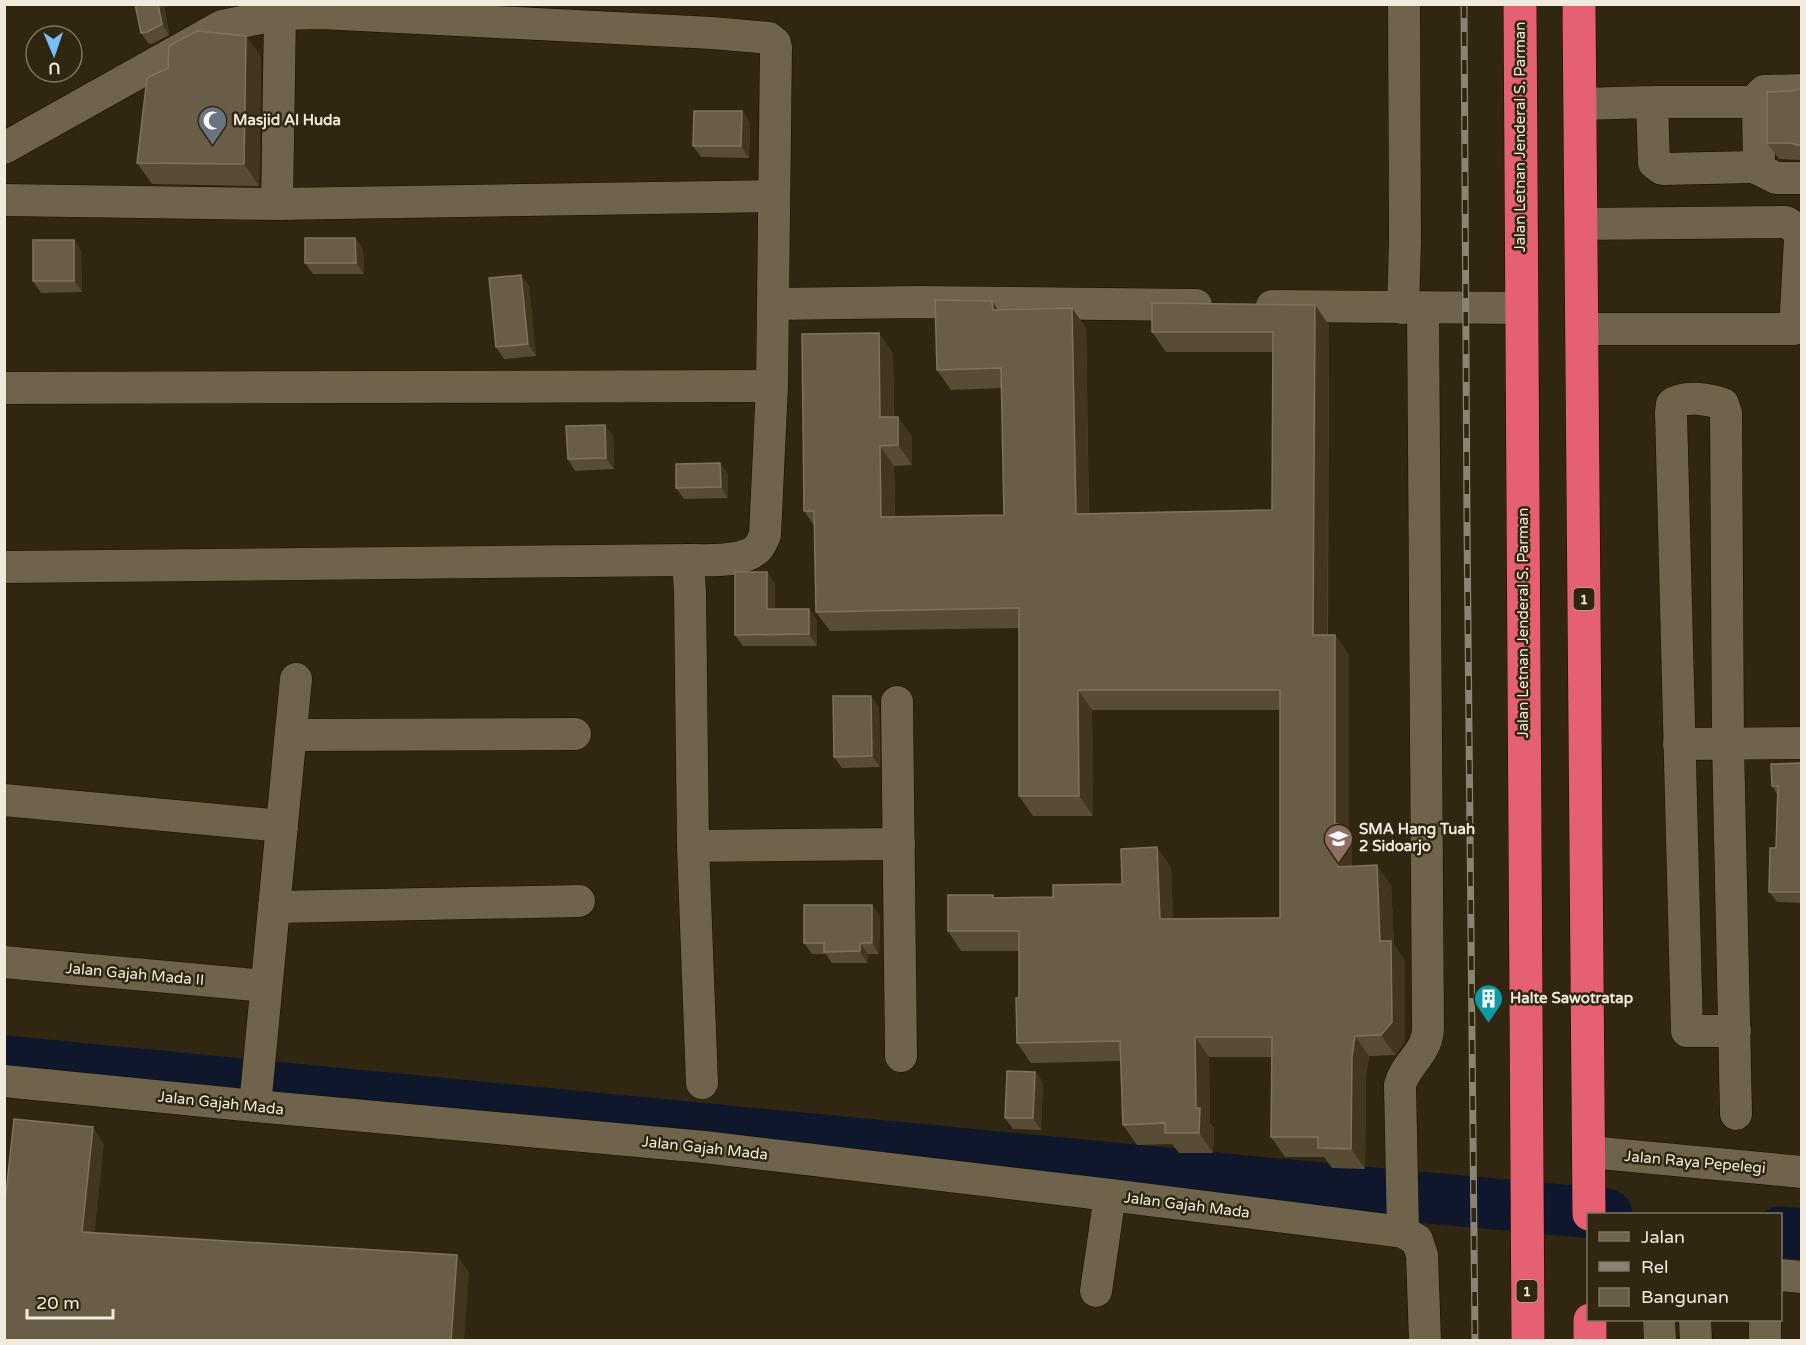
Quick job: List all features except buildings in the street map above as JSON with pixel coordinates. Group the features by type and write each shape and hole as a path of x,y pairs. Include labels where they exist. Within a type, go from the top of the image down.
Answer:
{"highway":[{"name":"Jalan Letnan Jenderal S. Parman","path":"1520,4 1528,1341"},
{"name":"1","path":"1579,4 1589,1204"},
{"path":"1590,1321 1590,1341"}],"street":[{"path":"1404,4 1405,241 1413,308 1428,1025 1427,1039 1421,1052 1403,1074 1400,1085 1403,1232 1417,1240 1422,1255 1425,1341"},
{"path":"277,204 280,14"},
{"path":"4,148 222,26 280,14 522,14 769,38 775,43 776,48 772,386 765,535 758,548 734,559 4,567"},
{"path":"1753,102 1764,91 1802,90"},
{"path":"1652,102 1654,163 1662,169 1754,167 1776,178 1802,178"},
{"path":"1580,104 1753,102 1757,104 1758,110 1759,162 1754,167"},
{"path":"4,200 277,204 774,196"},
{"path":"1581,224 1786,222 1797,229 1800,239 1798,328 1582,329"},
{"path":"774,304 918,302 1521,308"},
{"path":"4,388 772,386"},
{"path":"1735,1031 1687,1032 1671,412 1672,404 1679,399 1714,401 1723,404 1726,413 1728,743 1735,1031 1736,1114"},
{"path":"688,560 693,846 702,1083"},
{"path":"256,1098 296,679"},
{"path":"897,702 901,1056"},
{"path":"291,735 575,734"},
{"path":"1679,744 1802,743"},
{"path":"4,800 282,826"},
{"path":"693,846 899,844"},
{"path":"274,907 579,901"},
{"name":"Jalan Gajah Mada II","path":"4,962 266,986"},
{"name":"Jalan Gajah Mada","path":"4,1081 256,1098 704,1147 1403,1232"},
{"name":"Jalan Raya Pepelegi","path":"1589,1152 1802,1172"},
{"path":"1096,1292 1110,1195"},
{"path":"1782,1275 1802,1277"},
{"path":"1659,1321 1659,1341"},
{"path":"1695,1321 1696,1341"},
{"path":"1765,1321 1765,1341"}],"waterway":[{"path":"4,1061 1383,1194"},
{"path":"1417,1197 1596,1213"},
{"path":"1782,1232 1802,1234"}],"railway":[{"path":"1464,4 1475,1340"}],"place":[{"name":"Masjid Al Huda","path":"212,146"},
{"name":"SMA Hang Tuah 2 Sidoarjo","path":"1338,864"},
{"name":"Halte Sawotratap","path":"1489,1024"}]}
